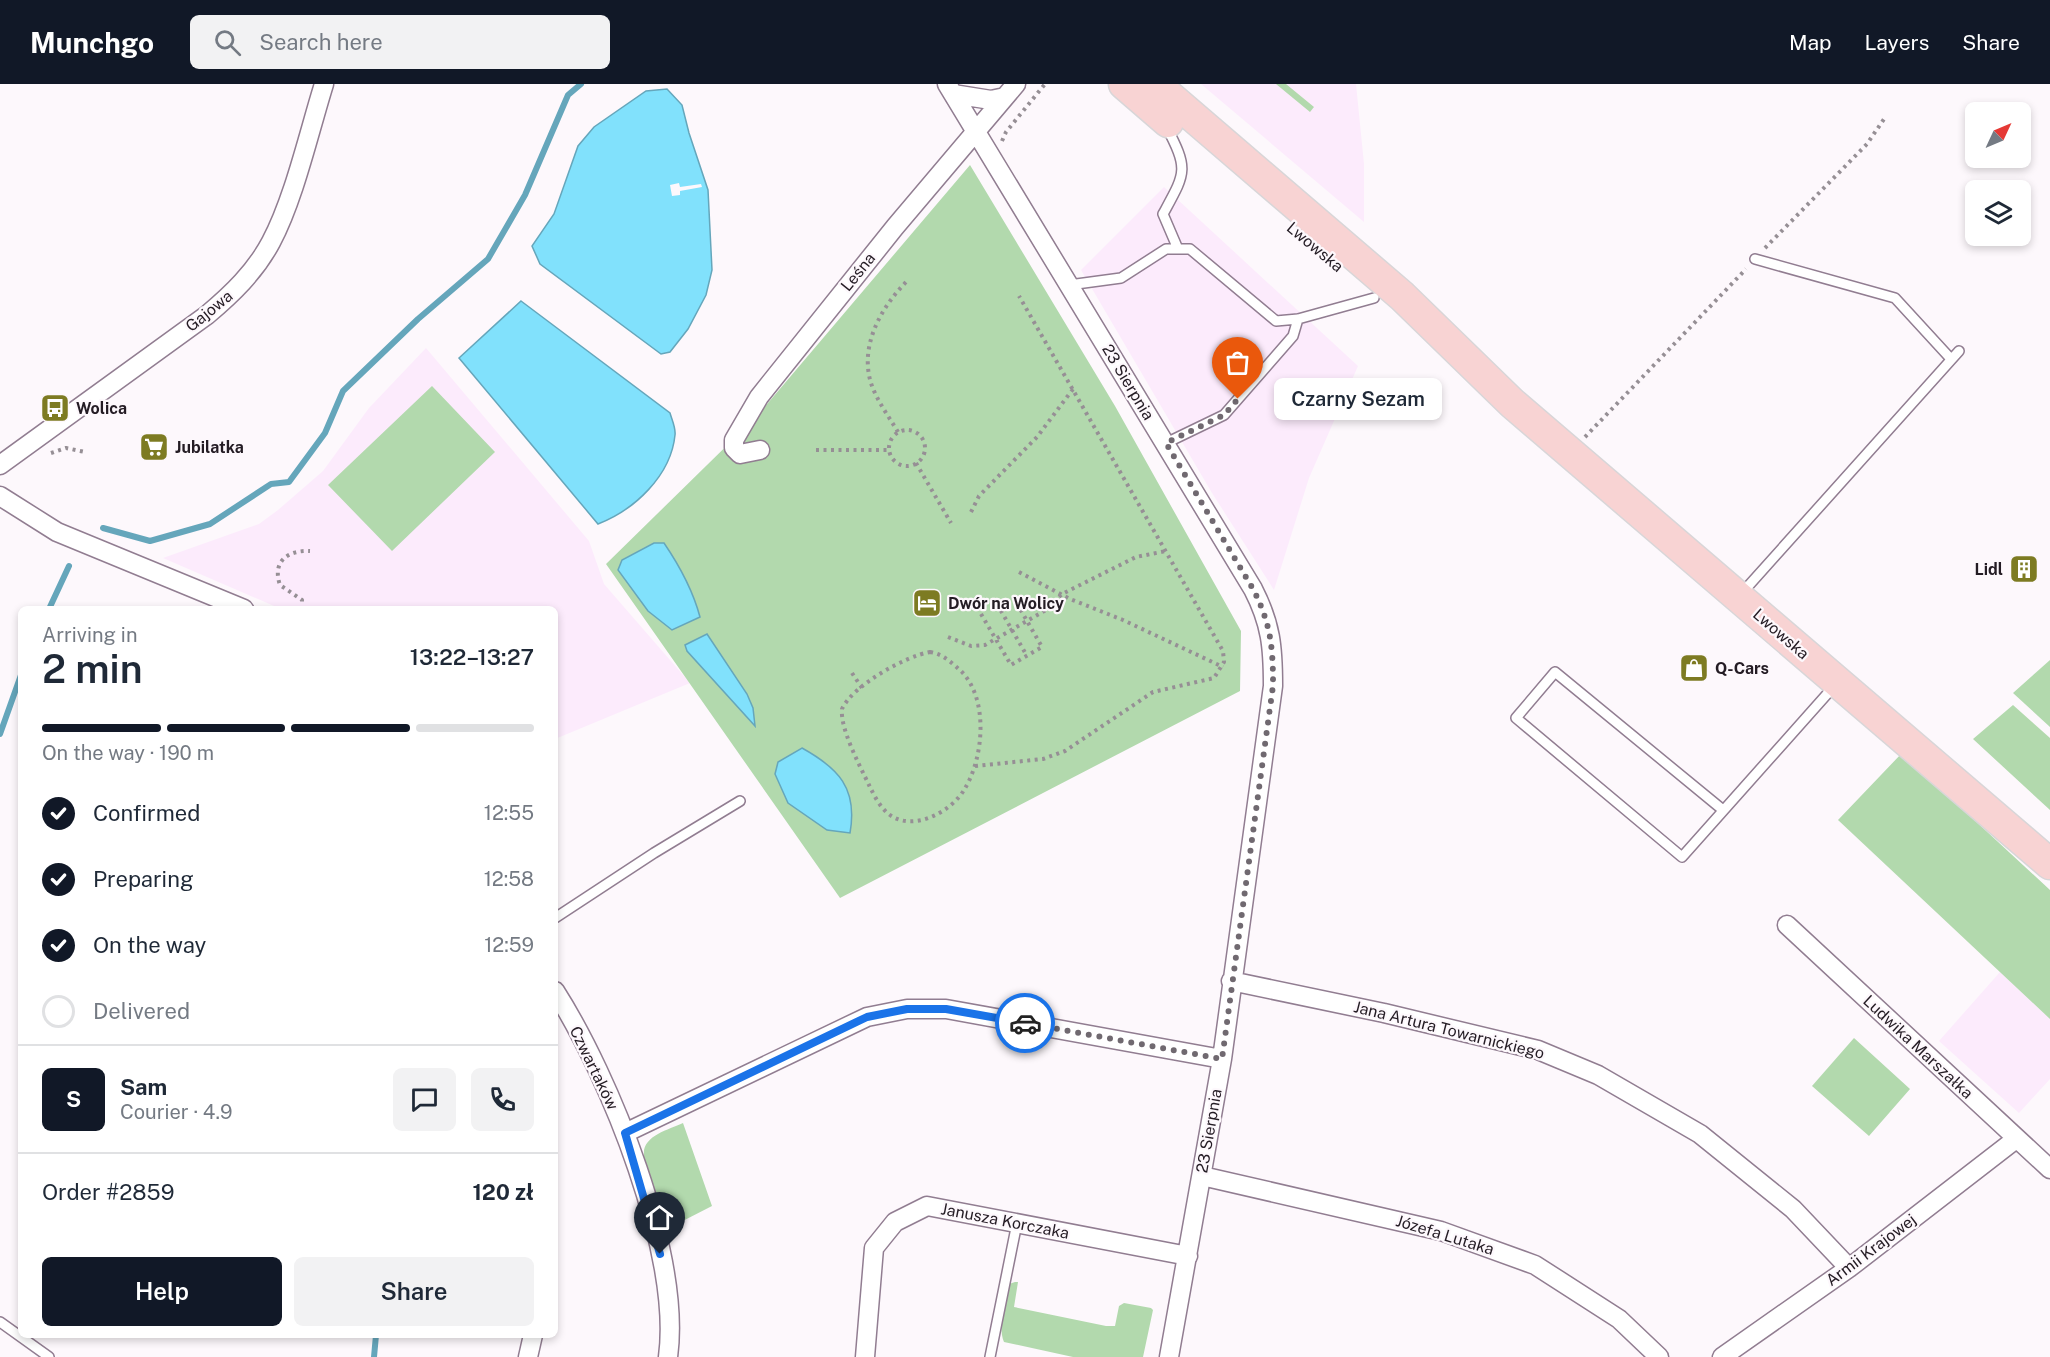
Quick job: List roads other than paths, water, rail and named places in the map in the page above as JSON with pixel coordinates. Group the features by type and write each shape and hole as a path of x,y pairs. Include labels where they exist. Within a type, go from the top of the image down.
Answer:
{"main road":[{"name":"Lwowska","path":"1124,84 1374,298 1512,403"},
{"name":"Lwowska","path":"1155,84 1402,296 1512,403 2050,864"}],"street":[{"name":"Gajowa","path":"0,465 207,315 234,292 272,241 324,84"},
{"name":"23 Sierpnia","path":"950,89 991,100 1010,90"},
{"name":"23 Sierpnia","path":"950,89 975,134 1166,443 1253,589 1265,612 1273,641 1273,686 1222,1059 1169,1357"},
{"name":"Leśna","path":"760,450 740,454 734,448 734,440 759,397 895,227 1010,90"},
{"path":"0,496 37,521 82,542 237,606"},
{"name":"Ludwika Marszałka","path":"1787,925 2050,1169"},
{"name":"Jana Artura Towarnickiego","path":"1231,981 1383,1013 1538,1050 1598,1075 1680,1122 1725,1153 1793,1209 1849,1268"},
{"name":"Czwartaków","path":"558,996 590,1053 625,1133 665,1273 669,1307 668,1357"},
{"path":"625,1133 867,1017 907,1009 946,1009 1222,1059"},
{"name":"Armii Krajowej","path":"1722,1357 1849,1268 2016,1139"},
{"name":"Józefa Lutaka","path":"1202,1176 1441,1231 1535,1265 1619,1320 1659,1357"},
{"name":"Janusza Korczaka","path":"865,1357 874,1248 895,1222 927,1206 1188,1256"},
{"path":"528,1357 532,1338"}],"lane":[{"path":"1161,116 1184,164 1182,181 1163,214 1178,249"},
{"path":"1069,285 1121,278 1166,249 1190,249 1276,321 1298,319 1374,298"},
{"path":"1755,259 1895,298 1951,359"},
{"path":"1166,443 1224,415 1293,336 1298,319"},
{"path":"1739,597 1959,351"},
{"path":"1723,810 1555,672 1516,718 1682,857 1838,682"},
{"path":"558,916 654,853 741,801"},
{"path":"990,1357 1017,1224"},
{"path":"0,1322 18,1335"},
{"path":"22,1338 49,1357"}],"water":[{"path":"667,89 682,105 708,190 712,270 706,295 688,329 670,352 661,354 540,264 532,246 554,214 578,146 594,127 646,91"},
{"path":"521,301 670,413 675,435 672,450 658,477 648,490 625,510 598,524 459,358"},
{"path":"654,543 664,543 670,551 689,588 700,617 672,630 648,611 618,570 622,560"},
{"path":"707,634 747,694 753,708 755,726 687,651 685,645"},
{"path":"802,748 826,763 842,781 851,804 850,833 827,830 788,803 775,774 778,762"}],"waterway":[{"path":"103,528 150,541 210,524 271,484 289,482 325,433 343,391 418,319 488,259 525,195 568,95 581,84"},
{"path":"50,606 69,566"},
{"path":"0,734 18,683"},
{"path":"374,1357 376,1338"}],"place":[{"name":"Czarny Sezam","path":"1238,399"},
{"name":"Wolica","path":"55,408"},
{"name":"Jubilatka","path":"154,447"},
{"name":"Lidl","path":"2024,569"},
{"name":"Dwór na Wolicy","path":"927,603"},
{"name":"Q-Cars","path":"1694,668"}]}
